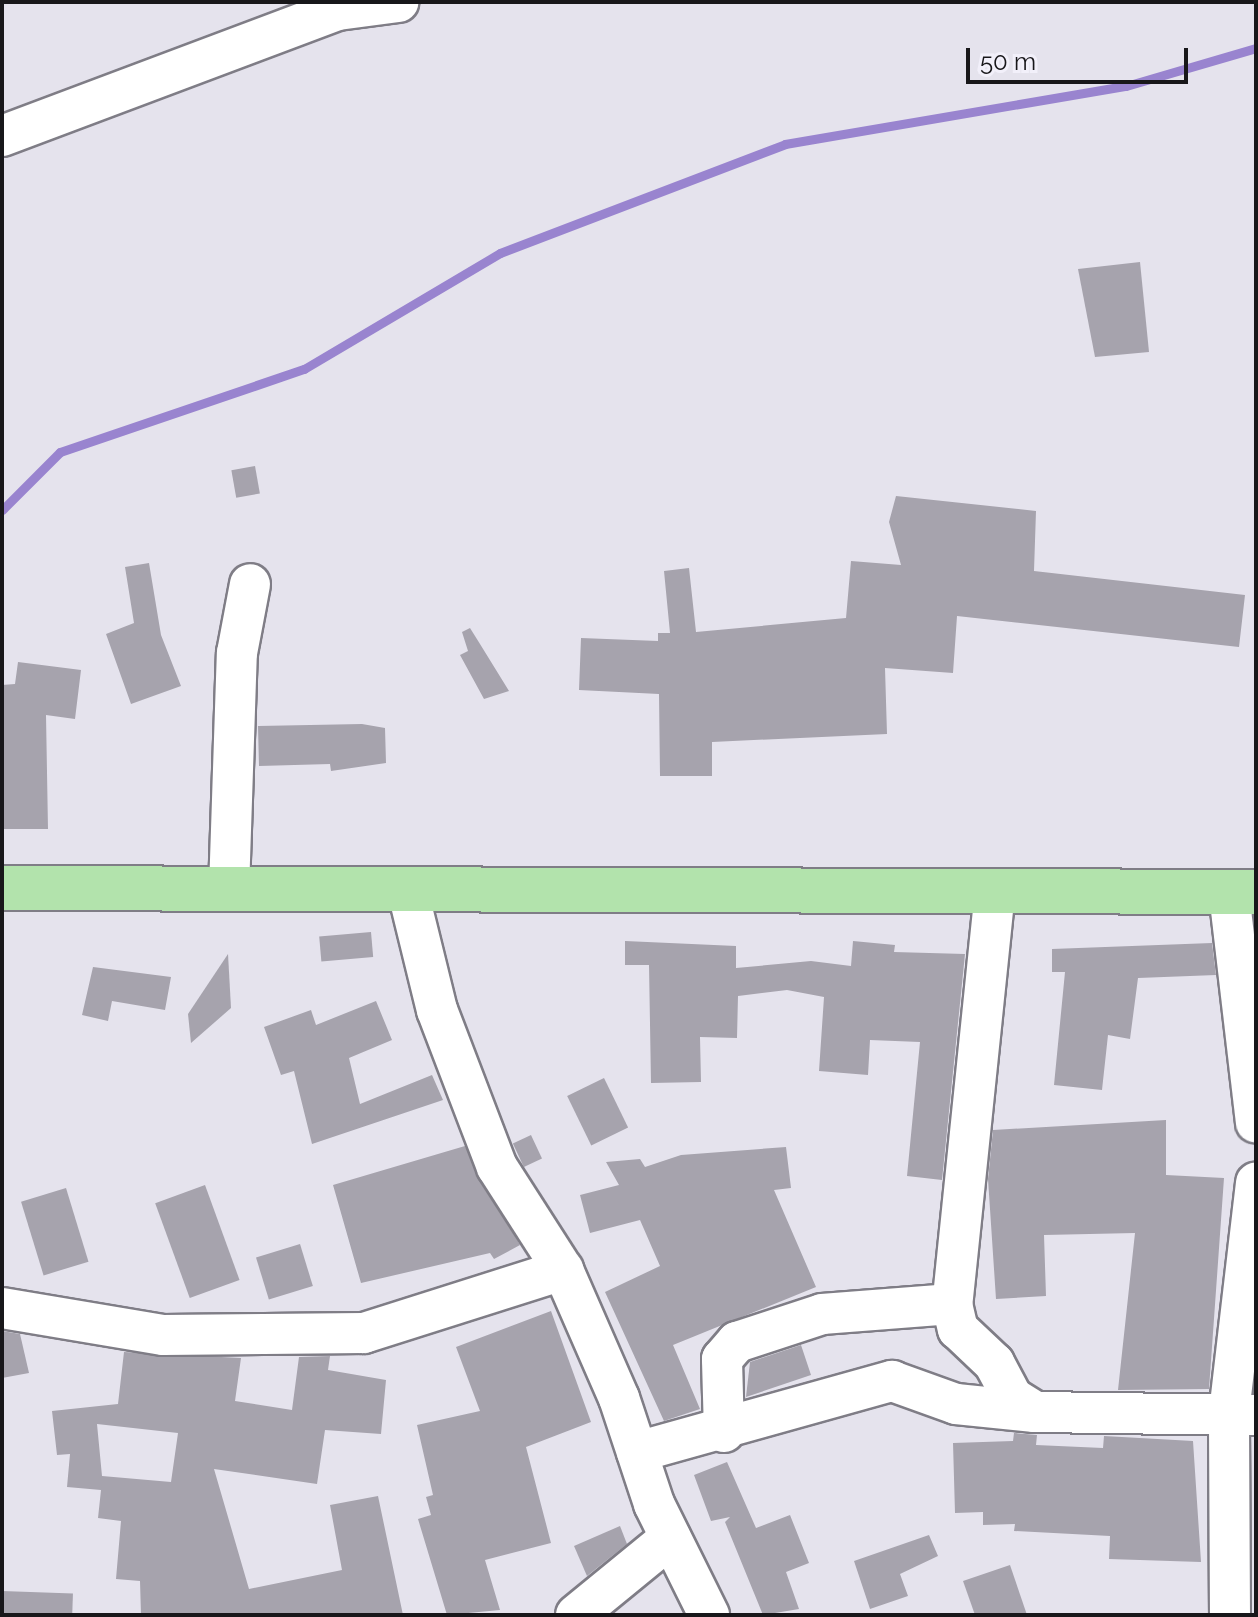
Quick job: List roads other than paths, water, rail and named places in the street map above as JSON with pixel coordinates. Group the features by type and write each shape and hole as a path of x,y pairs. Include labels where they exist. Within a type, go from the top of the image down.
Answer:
{"main road":[{"path":"2,888 1243,892"}],"street":[{"path":"2,136 338,10 398,2"},
{"path":"229,890 237,653 250,584"},
{"path":"407,888 437,1010 497,1167 563,1270 670,1538 709,1615"},
{"path":"995,891 952,1304 958,1329 994,1363 1013,1398 1035,1412"},
{"path":"1243,892 1256,1122"},
{"path":"1230,1615 1256,1183"},
{"path":"2,1308 163,1335 364,1333 563,1270"},
{"path":"724,1432 722,1359 737,1342 822,1314 952,1304"},
{"path":"637,1452 724,1432 892,1381 956,1404 1035,1412 1242,1414"},
{"path":"576,1615 670,1538"}],"waterway":[{"path":"2,510 60,452 304,369 500,253 785,144 1126,86 1256,48"}]}
